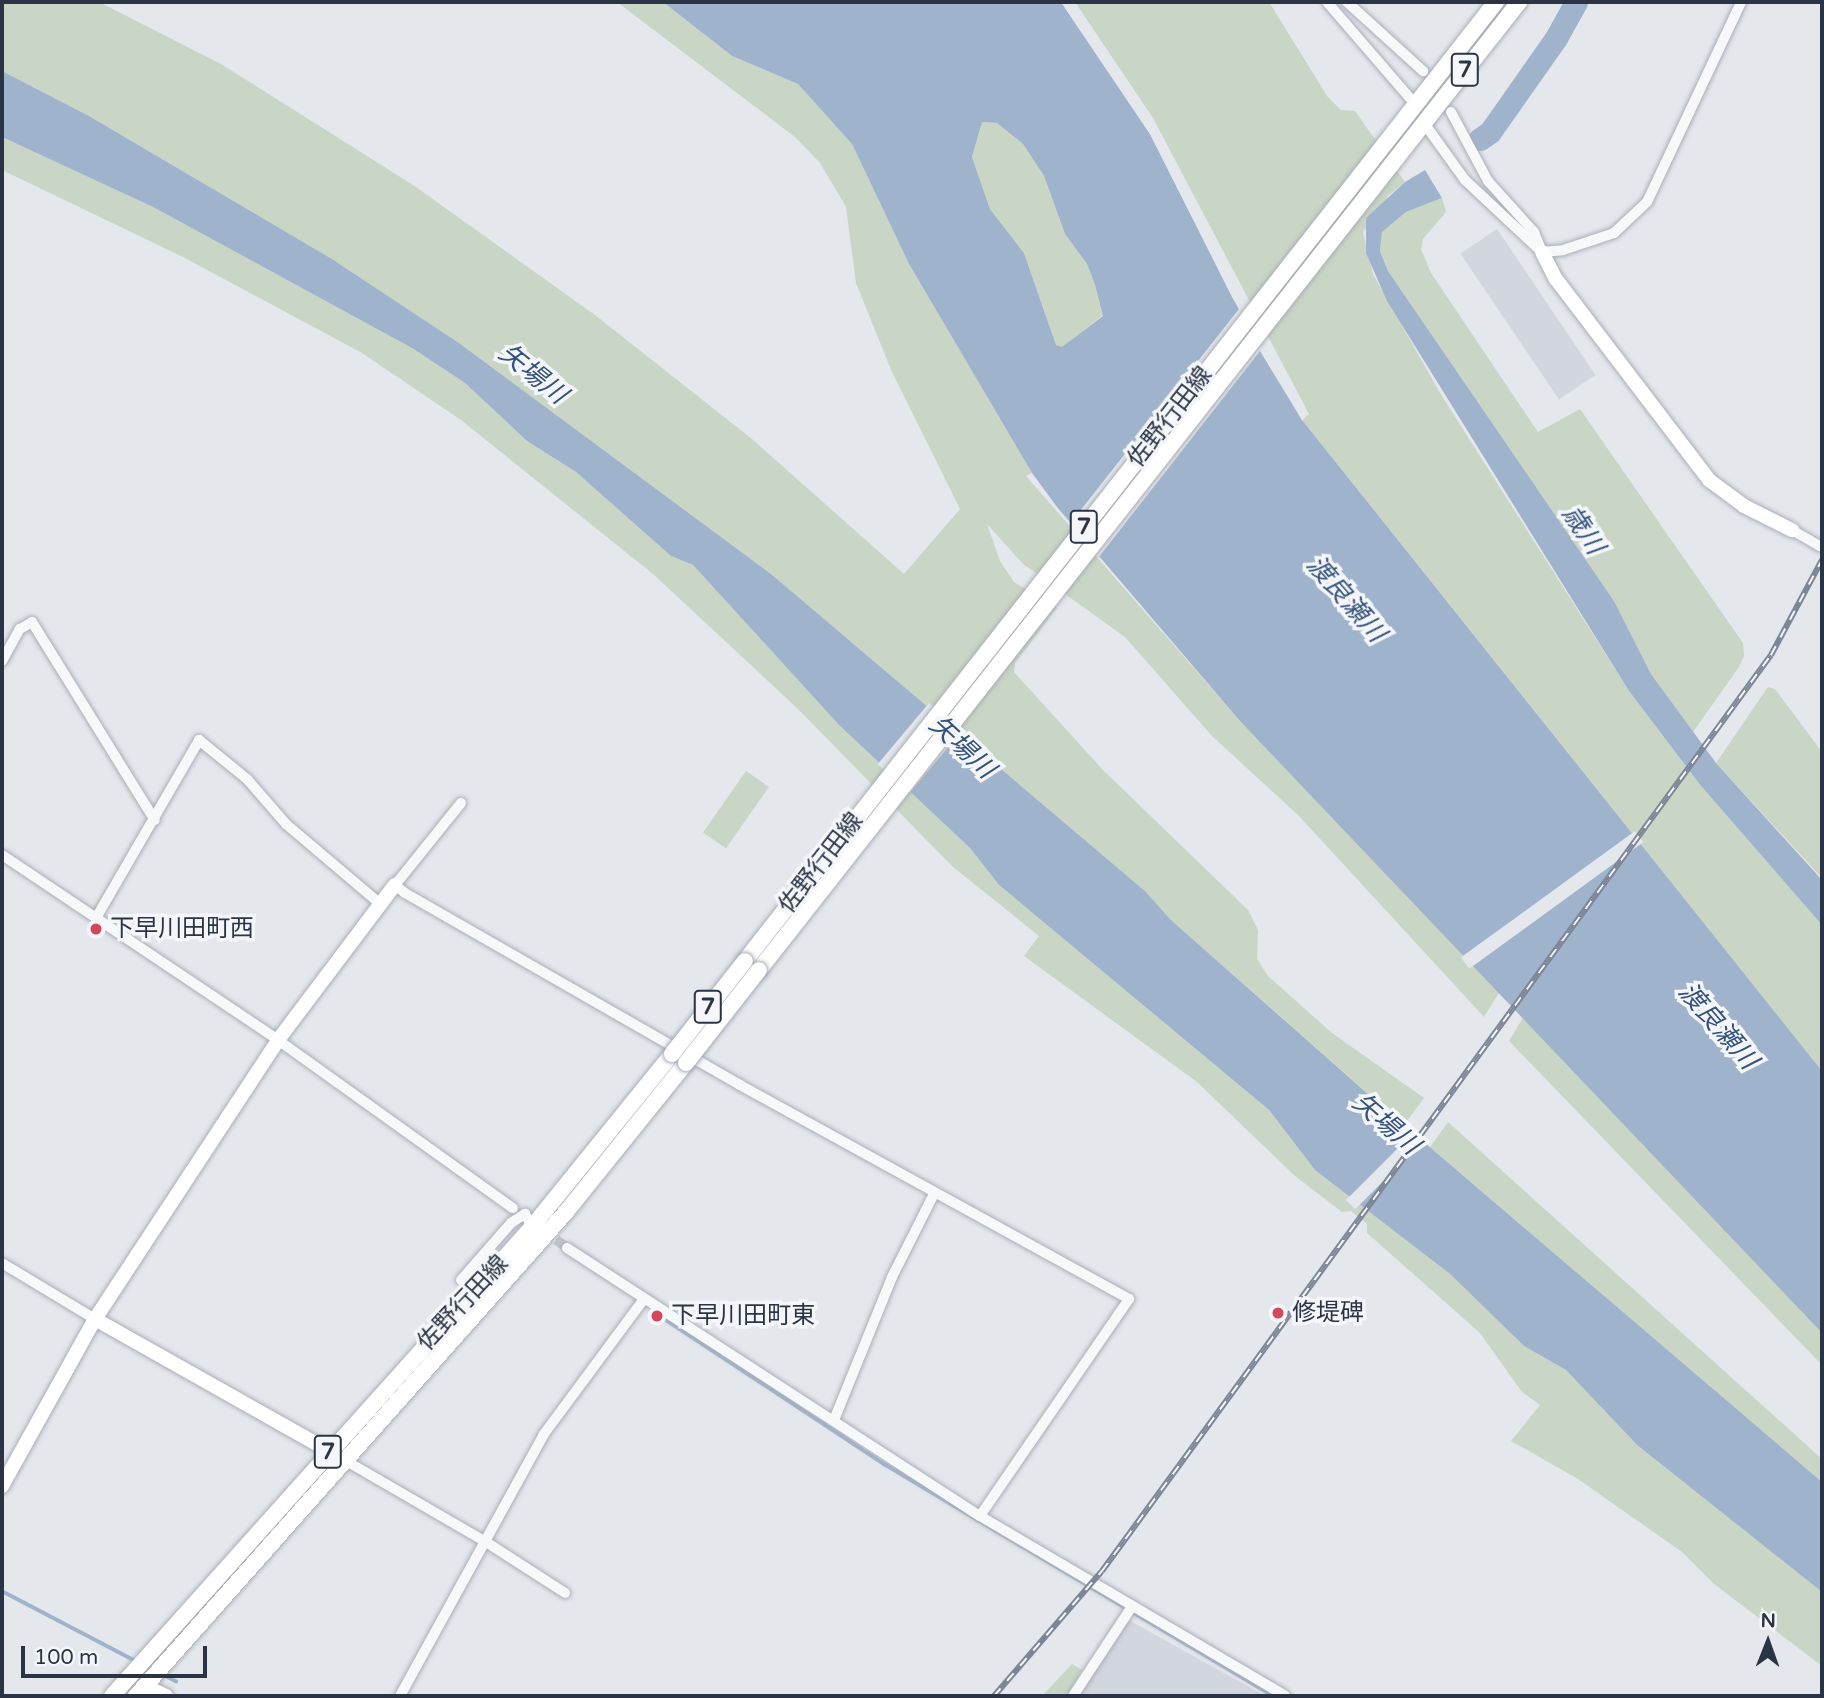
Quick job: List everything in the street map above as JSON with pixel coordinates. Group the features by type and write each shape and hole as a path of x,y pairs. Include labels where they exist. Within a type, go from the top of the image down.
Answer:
{"main road":[{"name":"佐野行田線","path":"112,1696 532,1227 745,961 1496,2"},
{"name":"佐野行田線","path":"140,1691 346,1463 566,1212 783,940 1519,2"}],"street":[{"path":"1327,2 1416,106"},
{"path":"1347,2 1423,71"},
{"path":"1423,123 1465,180 1542,252 1563,250 1614,233 1647,202 1741,2"},
{"path":"1451,112 1488,181 1534,232 1556,278 1709,481 1737,502 1822,547"},
{"path":"2,661 20,629 32,622 155,820"},
{"path":"96,918 199,740 247,779 286,824 379,903"},
{"path":"2,1486 95,1319 278,1040 379,903 461,803"},
{"path":"2,855 278,1040 463,1171 515,1214 525,1214 532,1227"},
{"path":"395,885 934,1194 1129,1299 980,1516"},
{"path":"834,1420 892,1277 934,1194"},
{"path":"461,1280 515,1214"},
{"path":"567,1248 980,1516 1131,1608 1285,1696"},
{"path":"2,1262 95,1319 486,1542 565,1593"},
{"path":"400,1696 544,1434 644,1299"},
{"path":"1073,1696 1131,1608"},
{"path":"140,1691 166,1696"}],"shaded area":[{"path":"1497,229 1595,375 1559,400 1461,254"},
{"path":"1127,1619 1265,1696 1079,1696"}],"green space":[{"path":"2,2 99,2 221,64 413,185 595,315 752,439 904,574 960,509 892,372 856,283 846,207 820,163 795,137 617,2 663,2 732,56 798,84 852,144 909,264 1032,473 1026,476 1240,721 1500,991 1484,1017 1299,816 1212,736 1125,637 1023,564 987,524 1000,561 1014,582 1057,608 1015,663 1014,672 1103,770 1248,910 1258,930 1257,959 1268,976 1332,1033 1424,1098 1404,1125 1171,920 1145,891 771,574 459,343 332,259 89,116 2,71"},
{"path":"1075,2 1269,2 1327,96 1341,110 1355,111 1405,182 1389,195 1363,232 1373,274 1440,393 1629,691 1701,786 1822,925 1822,1071 1302,420 1309,414 1153,118"},
{"path":"982,122 997,123 1023,144 1044,176 1065,234 1087,264 1095,285 1103,315 1062,348 1056,345 1024,253 990,209 972,157"},
{"path":"2,137 153,207 412,348 465,383 527,441 576,472 671,556 693,565 839,725 970,848 999,885 1269,1110 1315,1170 1450,1274 1524,1346 1566,1370 1637,1445 1822,1592 1822,1666 1714,1584 1682,1552 1578,1479 1511,1441 1540,1405 1522,1392 1480,1333 1367,1233 1367,1224 1351,1211 1342,1212 1295,1176 1197,1082 1024,956 1039,936 952,866 798,709 653,574 461,420 362,353 183,257 2,170"},
{"path":"1442,198 1446,212 1423,239 1421,249 1431,273 1538,432 1580,409 1743,643 1744,656 1739,667 1693,732 1651,674 1614,601 1388,271 1380,251 1382,232 1406,212"},
{"path":"1768,687 1775,689 1822,752 1822,878 1716,763"},
{"path":"746,771 769,787 726,848 703,832"},
{"path":"1524,1016 1822,1333 1822,1365 1509,1041"},
{"path":"1448,1122 1822,1459 1822,1482 1430,1147"},
{"path":"1072,1664 1082,1670 1067,1696 1042,1696"}],"water":[{"name":"渡良瀬川","path":"663,2 1061,2 1150,134 1232,297 1302,420 1822,1071 1822,1333 1240,721 1057,507 1032,473 909,264 852,144 798,84 732,56","holes":["982,122 997,123 1023,144 1044,176 1065,234 1087,264 1095,285 1103,316 1062,347 1056,345 1024,253 990,209 972,157"]},
{"name":"矢場川","path":"2,71 89,116 332,259 459,343 771,574 1145,891 1171,920 1376,1101 1822,1482 1822,1592 1637,1445 1566,1370 1524,1346 1450,1274 1315,1170 1269,1110 999,885 970,848 839,725 693,565 671,556 576,472 527,441 465,383 412,348 153,207 2,137"},
{"path":"1425,170 1442,198 1406,212 1382,232 1380,251 1388,271 1614,601 1651,674 1716,763 1822,880 1822,925 1701,786 1629,691 1387,301 1366,253 1366,218 1405,182"}],"pier":[{"path":"1061,2 1101,49 1153,132 1235,296 1305,418 1302,420 1260,351 1098,558 1069,525 1239,309 1150,134"},
{"path":"929,703 962,731 911,792 878,764"},
{"path":"1635,831 1643,842 1469,969 1461,957"},
{"path":"1416,1130 1425,1139 1355,1209 1346,1200"}],"waterway":[{"name":"歳川","path":"1480,139 1490,132 1556,38 1576,2"},
{"path":"662,1317 886,1465 1274,1696"},
{"path":"2,1591 136,1661"},
{"path":"162,1674 176,1681"}],"tunnel":[{"path":"544,1231 567,1248"}],"railway":[{"path":"994,1696 1102,1571 1771,655 1822,560"}],"place":[{"name":"下早川田町西","path":"96,929"},
{"name":"修堤碑","path":"1278,1313"},
{"name":"下早川田町東","path":"657,1316"}]}
